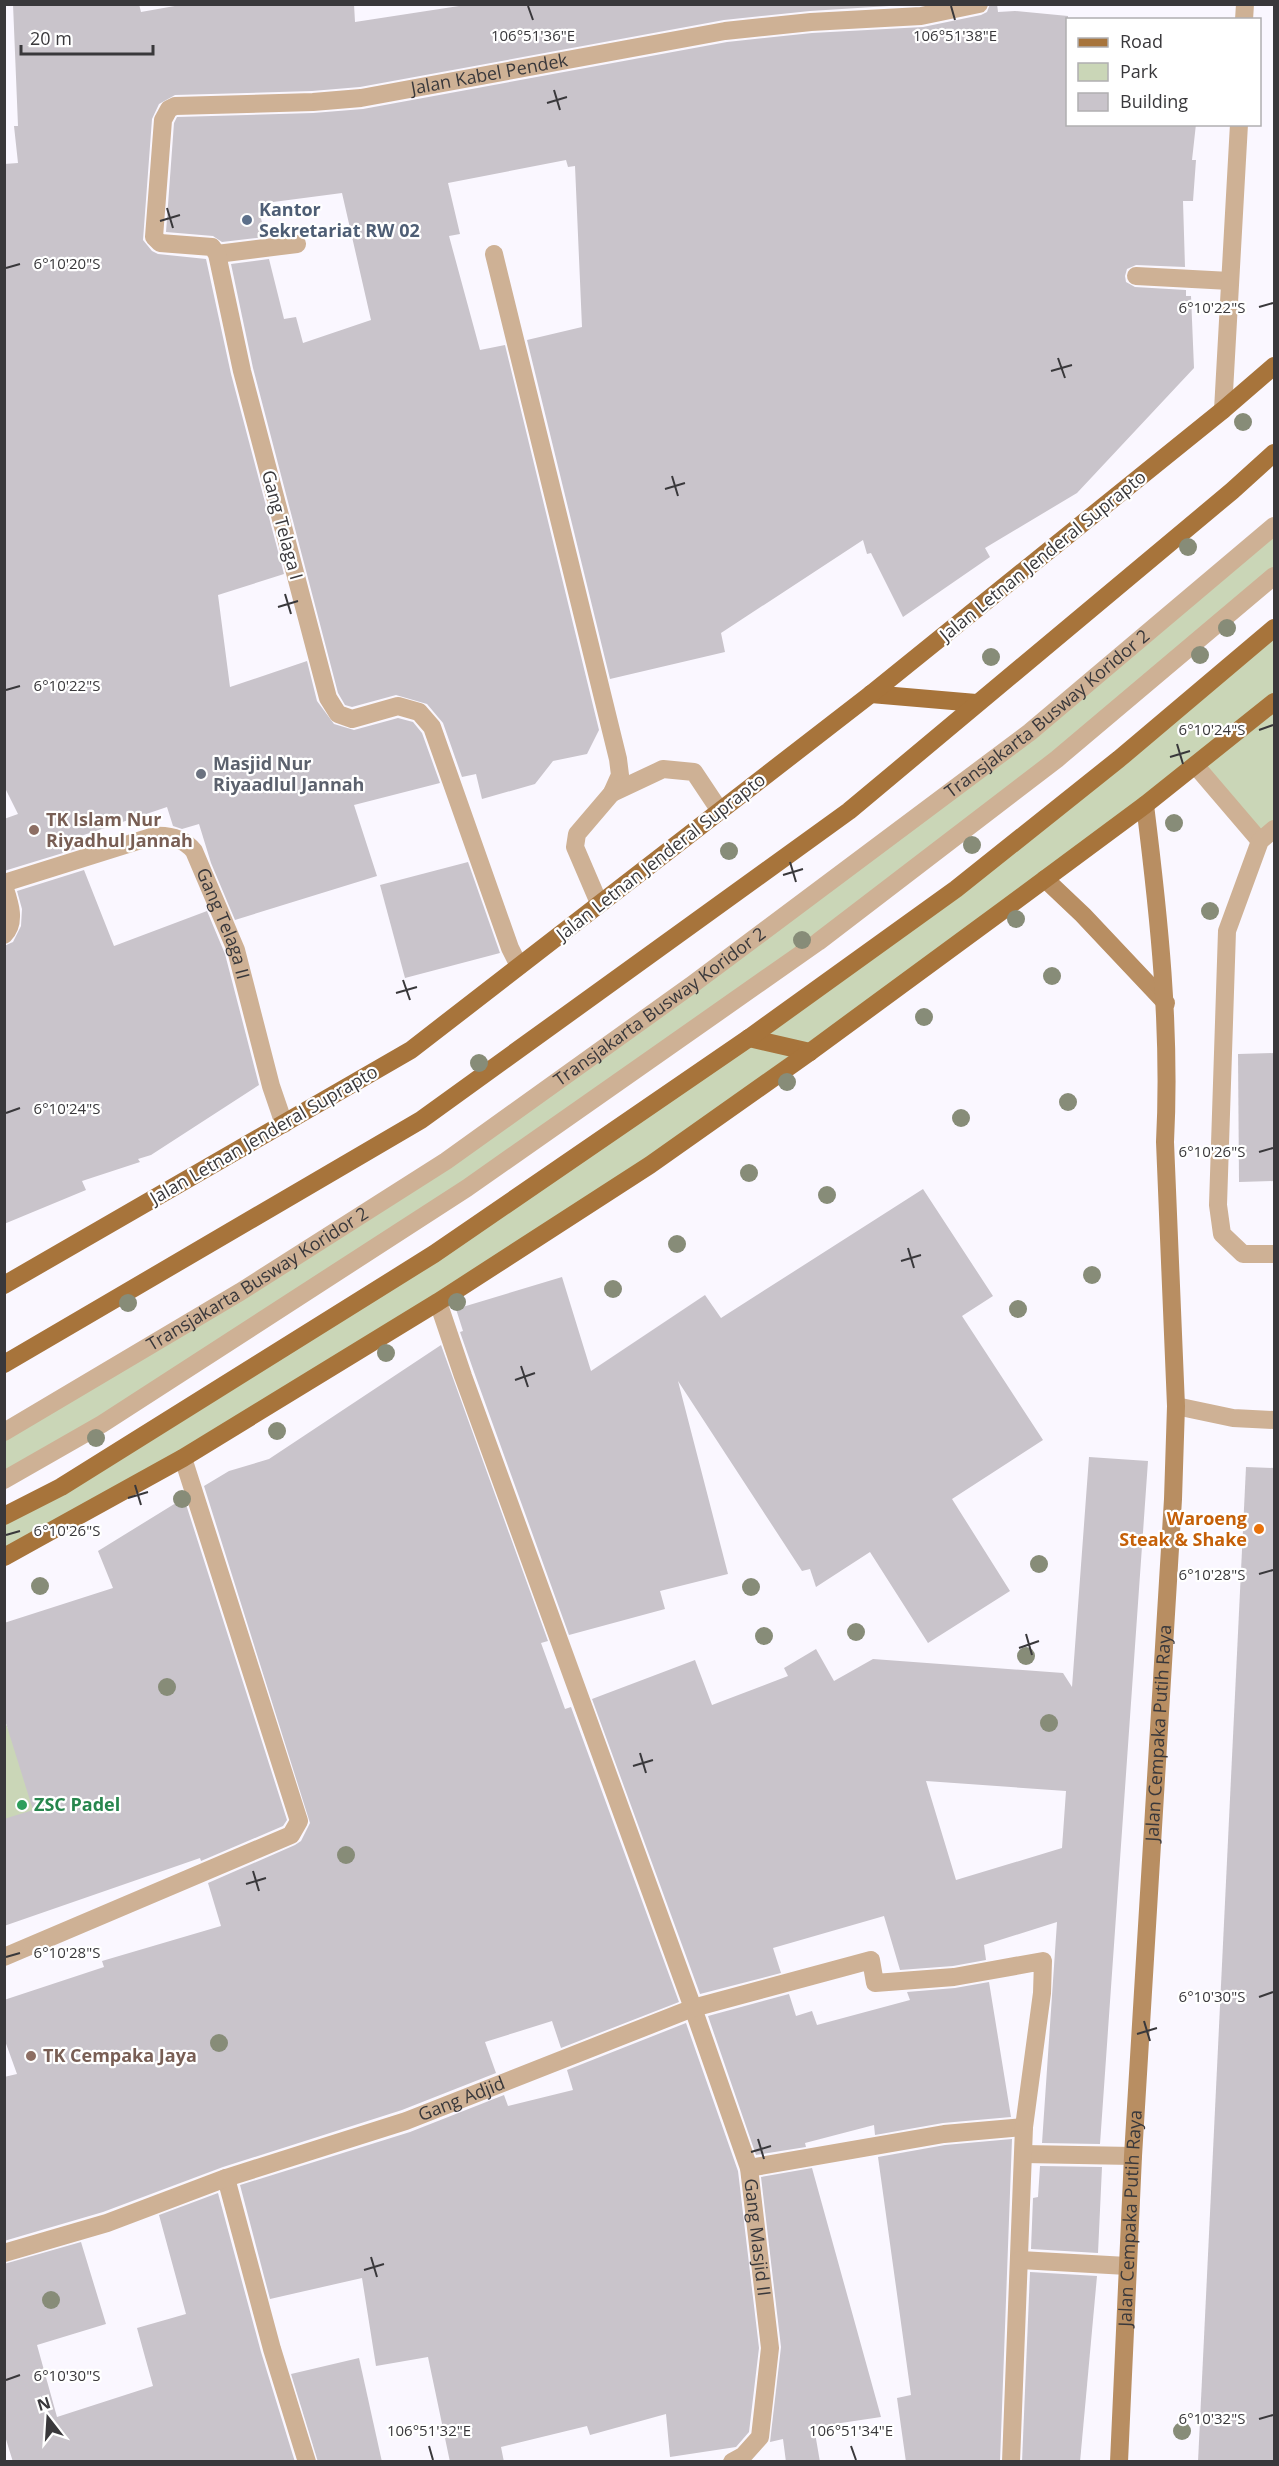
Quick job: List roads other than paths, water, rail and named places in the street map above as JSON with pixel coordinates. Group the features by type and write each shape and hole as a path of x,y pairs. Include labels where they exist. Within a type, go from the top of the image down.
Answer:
{"main road":[{"name":"Jalan Letnan Jenderal Suprapto","path":"4,1285 411,1050 871,694 1275,366"},
{"path":"4,1364 421,1120 849,811 1275,453"},
{"path":"4,1516 61,1487 434,1254 749,1038 956,889 1119,759 1275,628"},
{"path":"871,694 976,703"},
{"path":"4,1557 183,1458 438,1302 650,1165 810,1052 1046,879 1145,805 1275,702"},
{"path":"749,1038 810,1052"}],"street":[{"name":"Jalan Kabel Pendek","path":"217,254 212,247 163,243 156,240 155,209 160,174 163,120 169,109 175,106 314,102 361,98 725,31 811,22 921,16 978,4"},
{"path":"1223,410 1239,126"},
{"path":"217,254 297,244"},
{"name":"Gang Telaga I","path":"217,254 242,371 328,698 338,714 352,718 398,706 419,712 432,727 510,948 519,966"},
{"path":"494,254 618,759 620,775 612,793 577,834 575,847 599,903"},
{"path":"1136,276 1230,280"},
{"name":"Transjakarta Busway Koridor 2","path":"4,1432 240,1292 446,1161 693,984 1030,732 1275,526"},
{"name":"Transjakarta Busway Koridor 2","path":"4,1480 102,1424 467,1188 818,942 1058,759 1275,576"},
{"path":"1195,765 1268,835 1227,931 1218,1205 1222,1234 1243,1254 1275,1254"},
{"path":"612,793 663,769 694,772 720,811"},
{"name":"Jalan Cempaka Putih Raya","path":"1119,2462 1127,2266 1173,1499 1176,1406 1165,1142 1168,1099 1166,1003 1145,805"},
{"name":"Gang Telaga II","path":"4,884 154,836 164,835 186,842 194,851 229,930 271,1086 284,1124"},
{"path":"1046,879 1166,1003"},
{"path":"4,884 11,920 8,931 4,935"},
{"name":"Gang Masjid II","path":"438,1302 749,2168 770,2348 760,2438 742,2456 732,2462"},
{"path":"1176,1406 1233,1418 1275,1420"},
{"path":"4,1957 291,1835 299,1821 183,1458"},
{"name":"Gang Adjid","path":"4,2253 107,2223 226,2178 406,2121 693,2008 871,1960 875,1983 954,1977 1043,1962 1042,1993 1024,2127"},
{"path":"749,2168 944,2134 1024,2127 1011,2462"},
{"path":"1024,2154 1133,2156"},
{"path":"226,2178 272,2349 307,2462"},
{"path":"1020,2260 1127,2266"}],"place":[{"name":"Kantor Sekretariat RW 02","path":"247,220"},
{"name":"Masjid Nur Riyaadlul Jannah","path":"201,774"},
{"name":"TK Islam Nur Riyadhul Jannah","path":"34,830"},
{"name":"Waroeng Steak & Shake","path":"1259,1529"},
{"name":"ZSC Padel","path":"22,1805"},
{"name":"TK Cempaka Jaya","path":"31,2056"}]}
